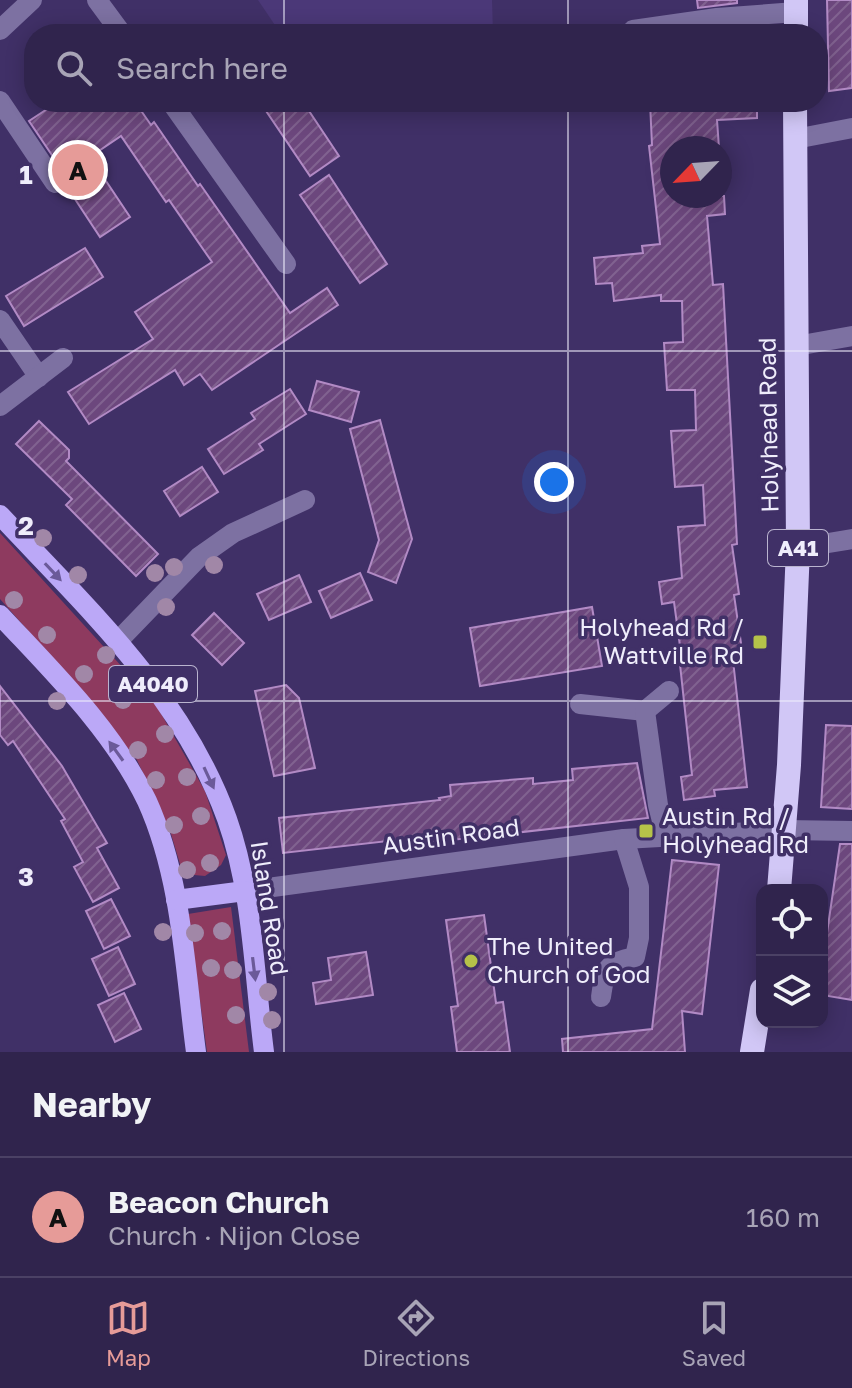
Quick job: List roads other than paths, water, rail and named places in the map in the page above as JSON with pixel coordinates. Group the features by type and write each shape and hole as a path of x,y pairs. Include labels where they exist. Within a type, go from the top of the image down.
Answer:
{"highway":[{"name":"Holyhead Road","path":"780,884 785,830 798,548 795,112"},
{"path":"752,1052 756,1027"}],"main road":[{"name":"Island Road","path":"0,515 118,641 166,700 192,742 227,821 245,891 264,1052"},
{"name":"A4040","path":"0,615 96,723 131,771 147,803 160,837 176,900 196,1052"},
{"path":"176,900 245,891"}],"street":[{"path":"0,30 32,0"},
{"path":"97,0 115,24"},
{"path":"675,24 717,18 796,15"},
{"path":"0,101 55,183"},
{"path":"178,112 286,264"},
{"path":"795,139 852,128"},
{"path":"223,174 241,162"},
{"path":"0,320 39,377"},
{"path":"796,346 852,336"},
{"path":"0,406 63,358"},
{"path":"118,641 199,557 233,533 305,500"},
{"path":"798,548 852,539"},
{"path":"580,704 645,711 669,691"},
{"path":"645,711 658,805 666,837"},
{"name":"Austin Road","path":"245,891 624,839 785,830 852,831"},
{"path":"601,997 604,973 614,961 635,957 639,938 639,887 624,839"}],"place":[{"name":"Beacon Church","path":"78,170"},
{"name":"Holyhead Rd / Wattville Rd","path":"760,642"},
{"name":"Austin Rd / Holyhead Rd","path":"646,831"},
{"name":"The United Church of God","path":"471,961"}]}
